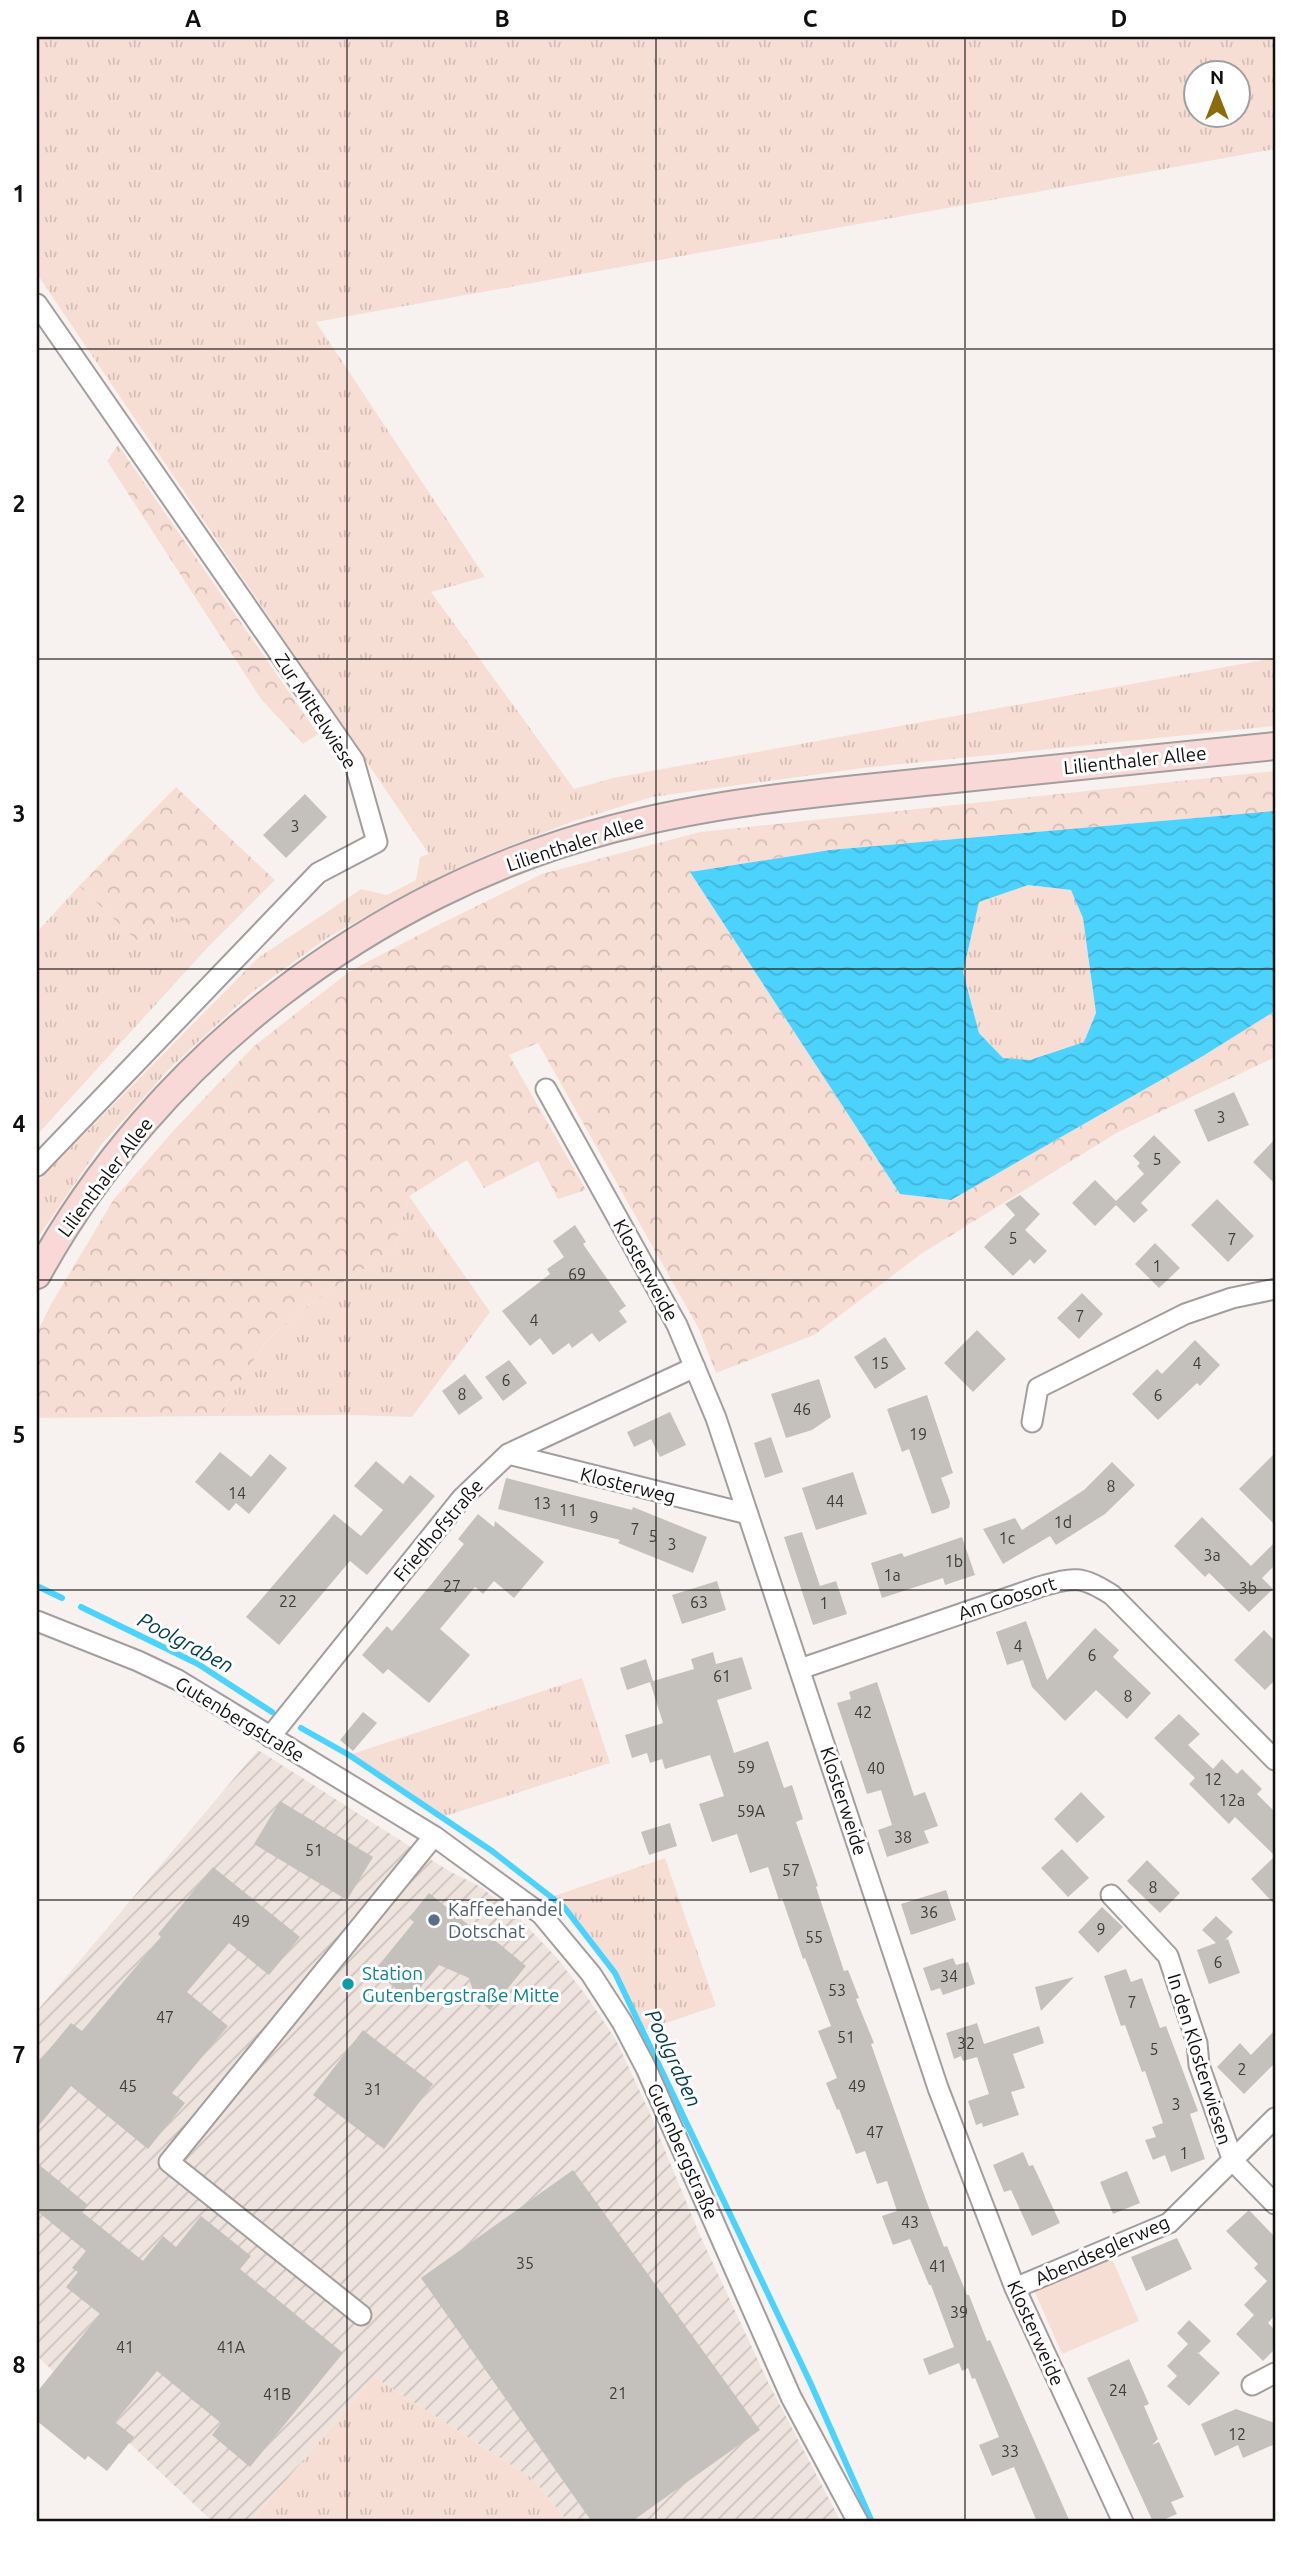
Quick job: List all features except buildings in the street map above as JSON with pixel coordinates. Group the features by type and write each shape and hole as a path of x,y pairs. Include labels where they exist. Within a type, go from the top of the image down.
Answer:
{"main road":[{"name":"Lilienthaler Allee","path":"37,1276 90,1191 130,1139 179,1084 217,1047 274,999 340,951 392,919 469,880 554,846 608,830 710,808 822,792 1275,746"}],"street":[{"name":"Zur Mittelwiese","path":"37,304 354,761 377,842 318,873 37,1166"},
{"name":"Klosterweide","path":"546,1088 677,1325 716,1418 938,2088 1015,2288 1123,2522"},
{"path":"1032,1422 1038,1388 1185,1314 1232,1298 1275,1289"},
{"name":"Friedhofstraße","path":"270,1737 462,1497 508,1454 695,1367"},
{"name":"Klosterweg","path":"508,1454 748,1514"},
{"name":"Am Goosort","path":"800,1669 1048,1584 1066,1579 1090,1581 1112,1595 1275,1760"},
{"name":"Gutenbergstraße","path":"37,1621 178,1680 434,1836 541,1914 592,1974 622,2022 646,2068 791,2397 858,2522"},
{"path":"361,2315 169,2162 434,1836"},
{"name":"In den Klosterwiesen","path":"1111,1895 1168,1956 1197,2043 1199,2065 1233,2161"},
{"name":"Abendseglerweg","path":"1015,2288 1169,2223 1275,2118"},
{"path":"1233,2161 1275,2204"},
{"path":"1252,2385 1275,2373"}],"shaded area":[{"path":"258,1750 449,1871 481,1887 519,1918 557,1958 588,1998 616,2040 648,2109 699,2233 768,2382 841,2522 568,2522 533,2479 374,2377 251,2522 213,2522 37,2356 37,2011"}],"green space":[{"path":"37,37 1275,37 1275,149 316,322 485,577 431,592 574,789 613,778 1275,658 1275,726 863,768 652,797 574,821 489,854 413,890 327,938 251,993 171,1067 101,1145 37,1239 37,1182 258,958 361,889 387,895 416,880 420,857 429,854 37,274"},
{"path":"118,445 318,734 303,744 261,699 107,461"},
{"path":"1275,771 1275,811 830,850 690,872 900,1194 951,1200 1203,1056 1275,1011 1275,1057 1118,1132 921,1254 814,1335 716,1373 699,1329 538,1043 509,1055 586,1190 558,1199 538,1161 484,1188 467,1160 409,1196 394,1249 304,1308 266,1341 218,1416 37,1418 37,1333 50,1306 114,1199 175,1129 253,1047 350,971 436,926 542,874 700,832"},
{"path":"176,787 275,880 208,947 168,910 138,942 79,886"},
{"path":"1028,885 1071,890 1083,918 1096,1013 1084,1042 1029,1060 1003,1058 979,1033 963,972 979,902"},
{"path":"79,886 138,942 168,910 208,947 37,1135 37,932"},
{"path":"409,1196 490,1312 412,1417 218,1416 266,1341 304,1308 394,1249"},
{"path":"582,1678 610,1763 442,1817 349,1755"},
{"path":"665,1858 716,2006 643,2031 615,1977 592,1942 566,1910 551,1897"},
{"path":"1110,2254 1139,2321 1062,2354 1033,2288"},
{"path":"374,2377 533,2479 568,2522 251,2522"}],"water":[{"path":"1275,811 1275,1011 1203,1056 951,1200 900,1194 690,872 830,850","holes":["1028,885 1071,890 1083,918 1096,1013 1084,1042 1030,1060 1003,1058 979,1033 963,972 979,902"]}],"waterway":[{"name":"Poolgraben","path":"37,1586 62,1598"},
{"name":"Poolgraben","path":"81,1607 198,1664 272,1712"},
{"name":"Poolgraben","path":"301,1728 349,1755 492,1851 564,1907 615,1973 810,2382 872,2522"}],"place":[{"name":"Kaffeehandel Dotschat","path":"434,1920"},
{"name":"Station Gutenbergstraße Mitte","path":"348,1984"}]}
